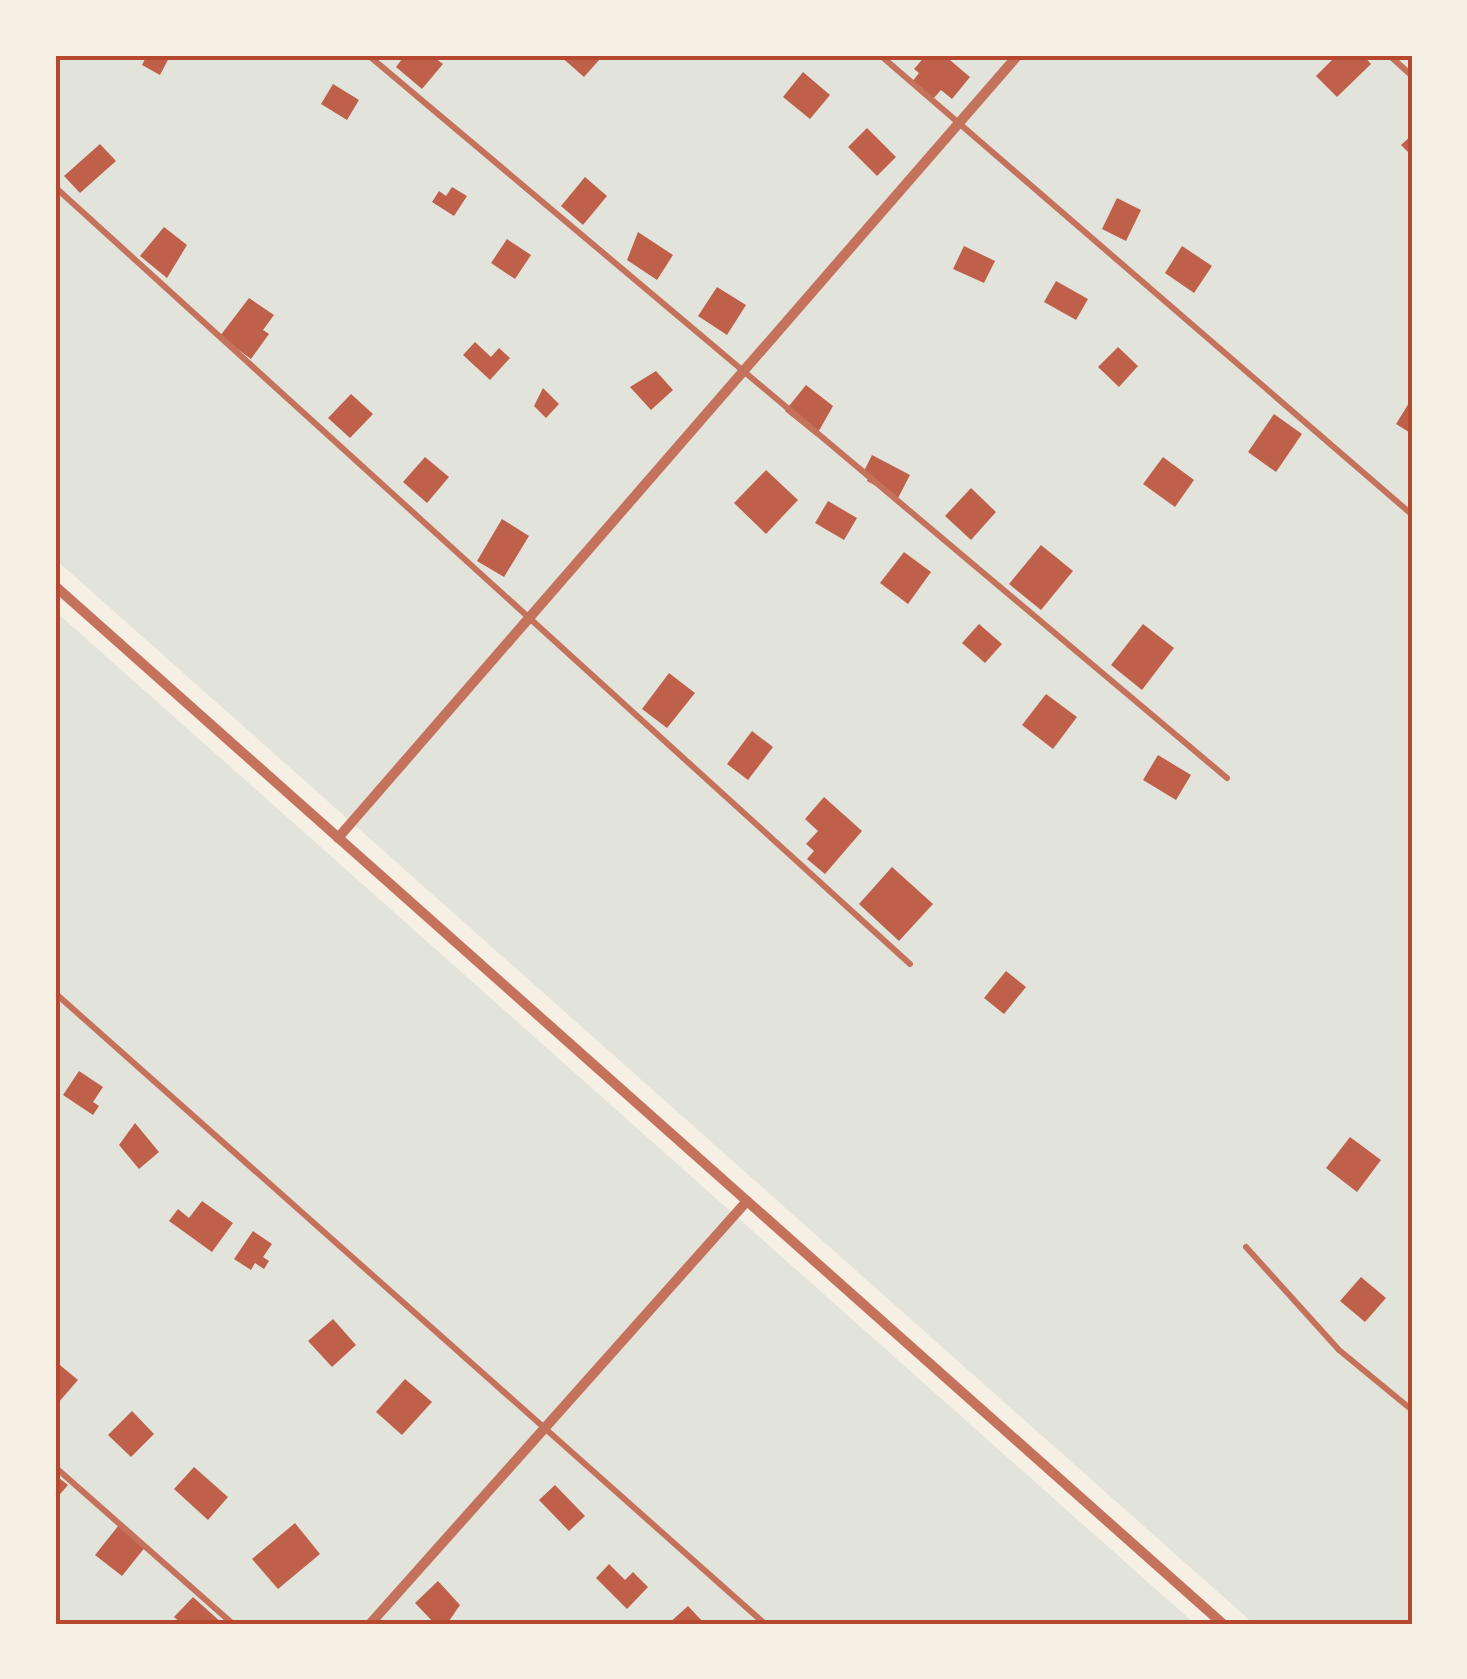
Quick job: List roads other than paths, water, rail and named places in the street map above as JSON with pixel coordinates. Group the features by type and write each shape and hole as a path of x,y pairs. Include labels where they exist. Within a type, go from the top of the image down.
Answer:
{"street":[{"path":"338,838 1018,55"},
{"path":"55,586 1223,1624"},
{"path":"370,1624 747,1201"}],"lane":[{"path":"368,55 1227,778"},
{"path":"880,55 1409,512"},
{"path":"1389,55 1412,76"},
{"path":"55,187 910,964"},
{"path":"55,993 542,1430 765,1624"},
{"path":"1246,1247 1339,1350 1412,1410"},
{"path":"55,1467 234,1624"}]}
